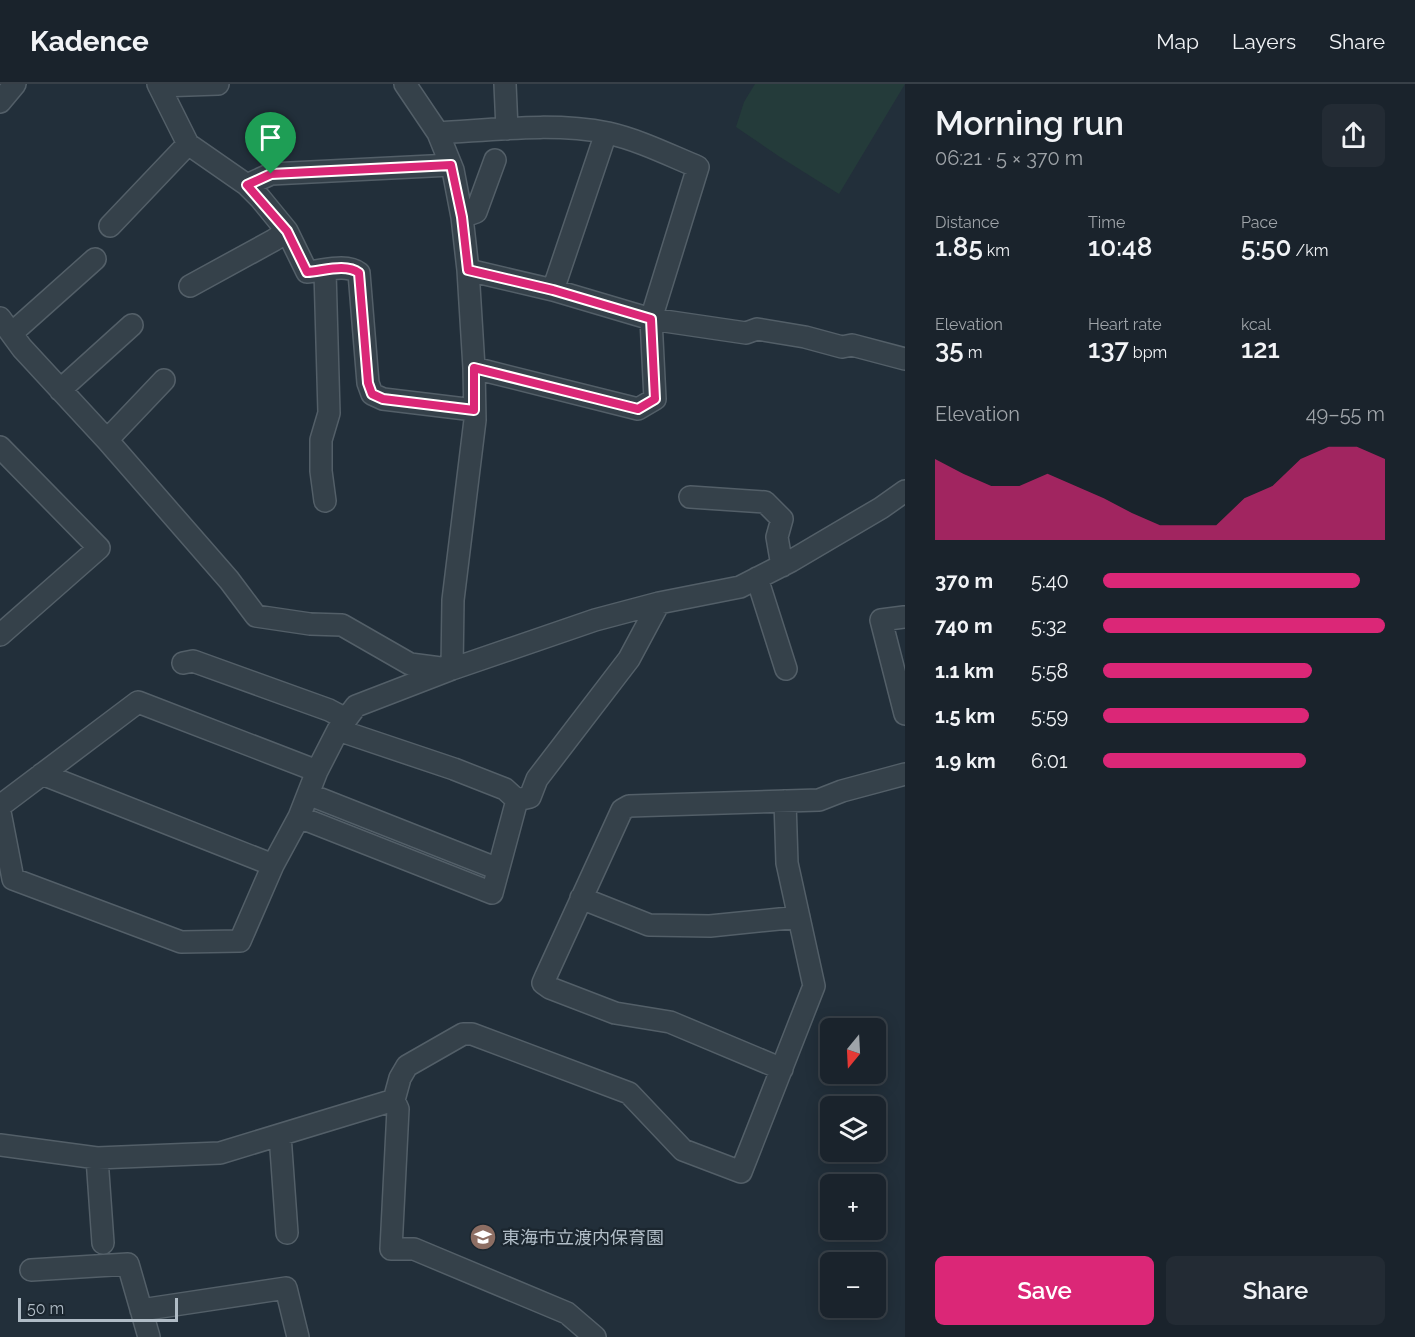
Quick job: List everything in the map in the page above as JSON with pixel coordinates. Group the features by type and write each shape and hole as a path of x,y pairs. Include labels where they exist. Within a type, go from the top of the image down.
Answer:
{"street":[{"path":"0,102 15,84"},
{"path":"219,84 159,85 188,144 247,185 287,231 307,272 353,268 359,273 368,383 372,394 383,399 474,410"},
{"path":"405,84 438,134 451,165 462,217 468,270 475,420 453,600 452,669"},
{"path":"505,84 507,129"},
{"path":"438,134 560,128 606,133 625,138 698,167 651,319 655,399 638,409 474,368"},
{"path":"553,290 606,133"},
{"path":"110,226 188,144"},
{"path":"462,217 476,212 495,160"},
{"path":"247,185 271,174 451,165"},
{"path":"190,286 287,231"},
{"path":"95,260 6,325 22,348 107,440 230,580 256,616 342,626 410,664 452,669"},
{"path":"468,270 553,290 651,319 746,333 757,329 805,337 843,347 852,345 905,359"},
{"path":"325,271 329,413 321,440 321,471 325,501"},
{"path":"60,390 132,325"},
{"path":"107,440 164,380"},
{"path":"0,447 99,548 0,635"},
{"path":"0,812 3,841 13,879 181,942 240,941 273,866 299,817 317,771 342,724 356,706 452,669 595,620 659,603 740,587 782,566 881,508 905,491"},
{"path":"690,497 765,502 782,519 777,537 782,566"},
{"path":"757,578 786,669"},
{"path":"517,800 530,796 537,779 629,659 659,603"},
{"path":"904,616 881,620 905,714"},
{"path":"183,663 193,661 330,710 342,724 506,789 517,800"},
{"path":"0,806 138,702 317,771"},
{"path":"42,774 273,866"},
{"path":"782,1069 670,1022 615,1013 550,988 543,983 622,810 629,806 819,800 842,791 905,774"},
{"path":"308,794 498,869"},
{"path":"299,817 492,893 517,800"},
{"path":"595,1337 567,1312 414,1249 391,1249 398,1109 394,1101 400,1078 407,1066 463,1034 472,1034 629,1093 683,1149 741,1172 814,986 787,863 786,801"},
{"path":"581,898 649,925 710,926 799,917"},
{"path":"0,1145 98,1158 220,1153 394,1101"},
{"path":"280,1135 287,1233"},
{"path":"98,1158 103,1243"},
{"path":"31,1270 128,1264 149,1337"},
{"path":"141,1310 285,1288 298,1337"}],"green space":[{"path":"755,84 905,84 839,194 736,127 744,102"}],"place":[{"name":"東海市立渡内保育園","path":"483,1237"}],"route":[{"path":"451,165 462,217 468,270 553,290 651,319 655,399 638,409 474,368 474,410 383,399 372,394 368,383 359,273 353,268 307,272 287,231 247,185 271,174 451,165"}]}
